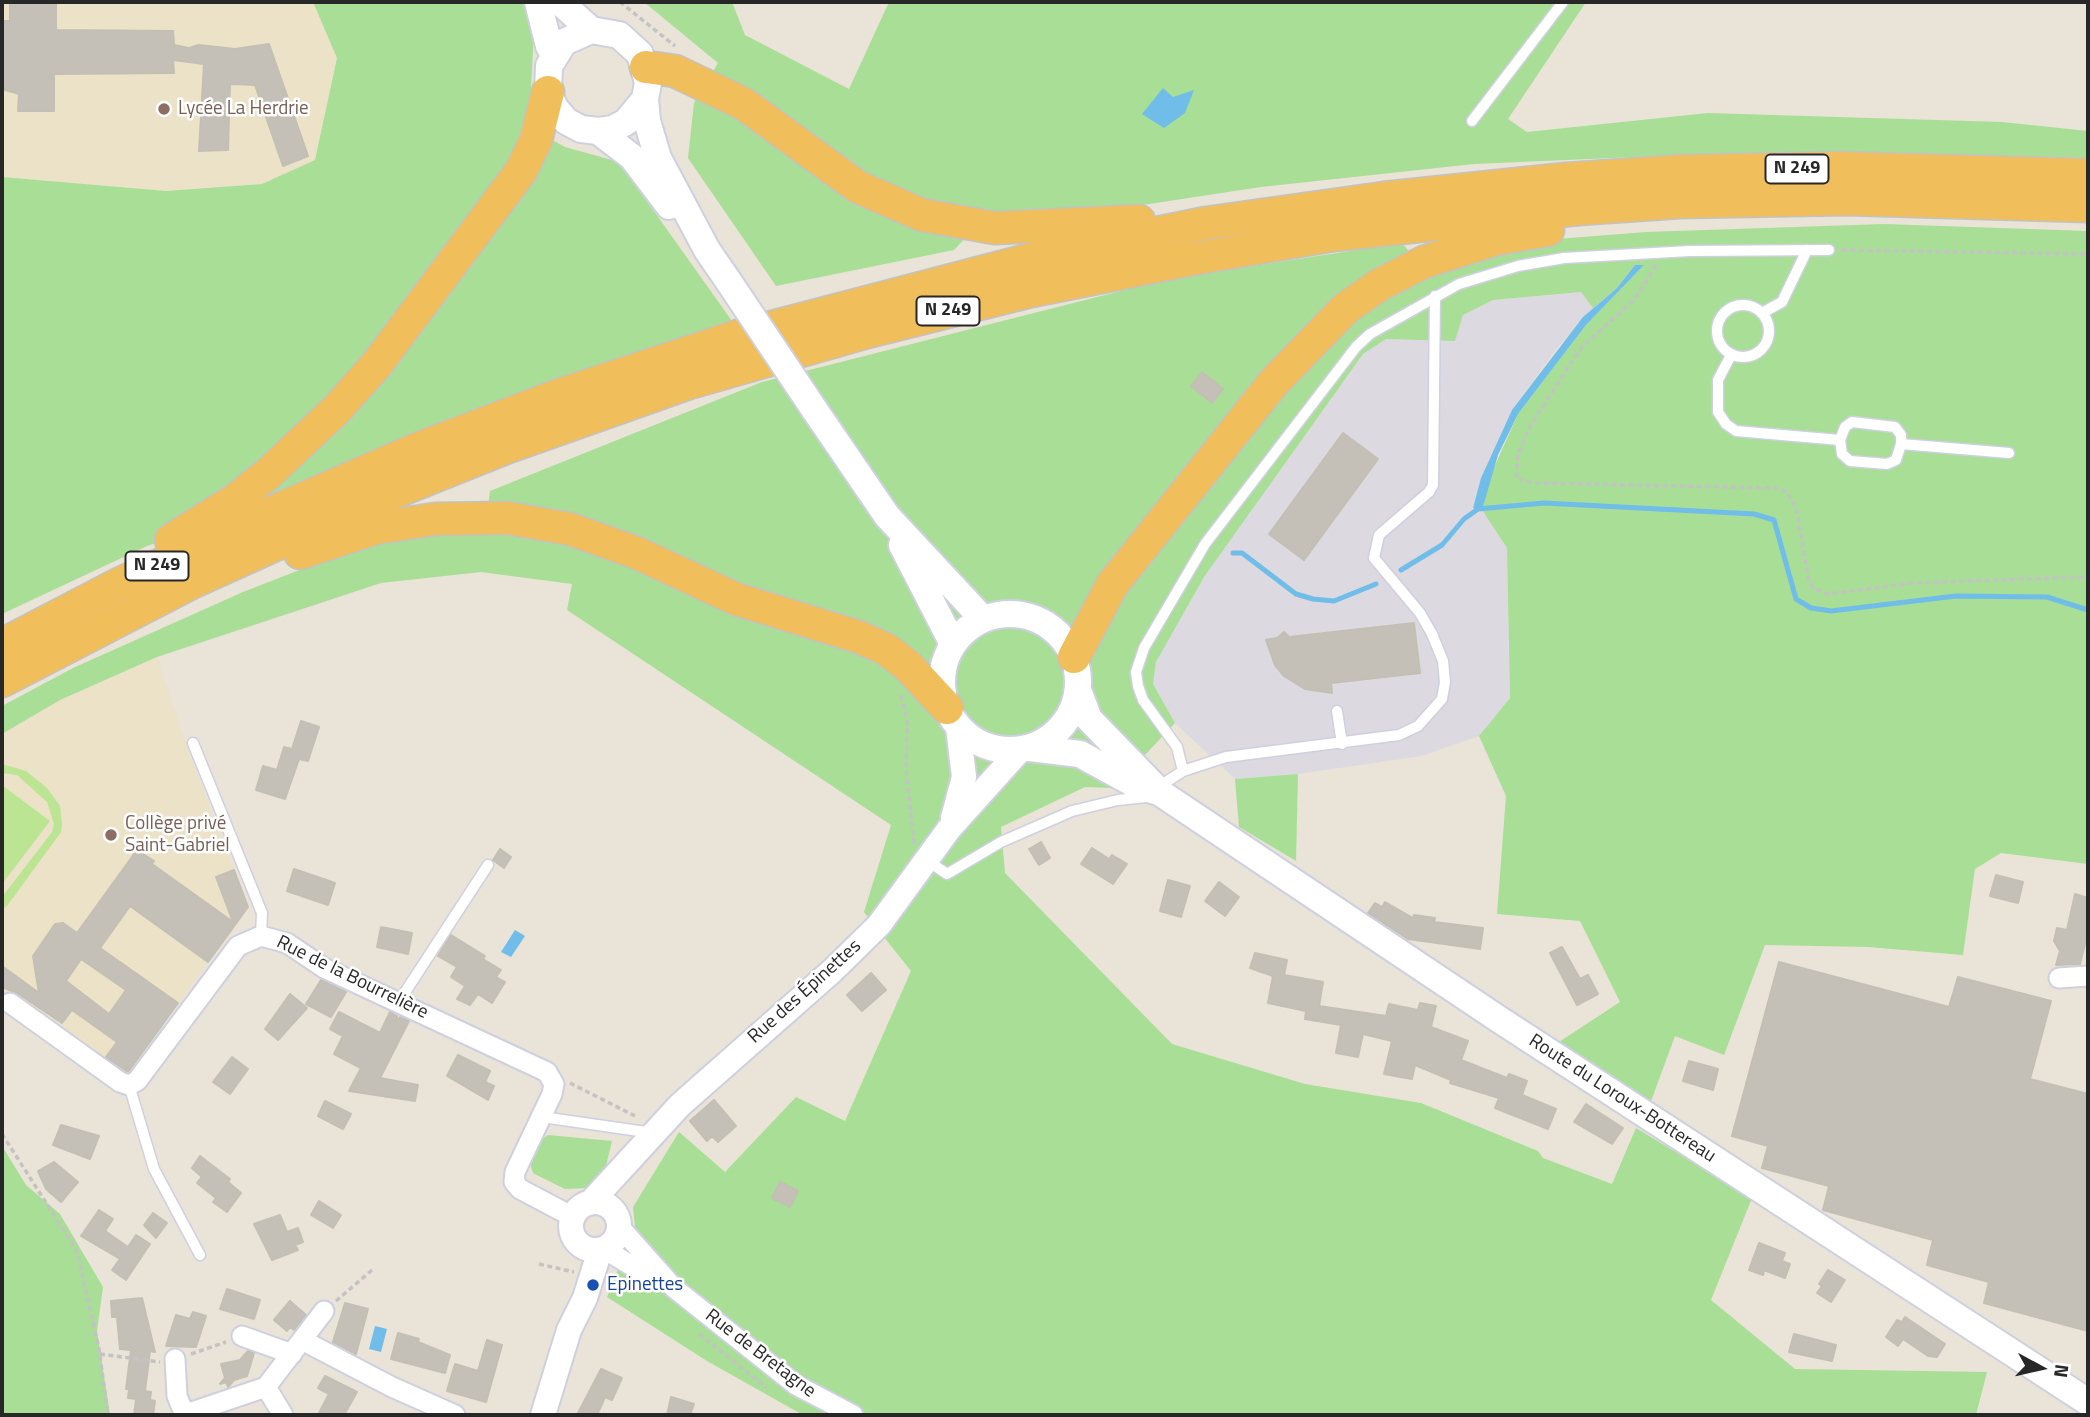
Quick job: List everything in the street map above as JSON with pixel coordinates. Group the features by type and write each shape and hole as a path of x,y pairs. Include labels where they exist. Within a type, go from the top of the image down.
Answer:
{"highway":[{"path":"661,69 744,104 858,187 922,215 995,228 1178,216 1206,223"},
{"path":"47,620 64,596 179,535 235,500 269,473 337,409 377,363 522,171 536,140 548,92"},
{"name":"N 249","path":"2,645 47,620 303,498 417,449 597,382 738,336 859,302 1032,259 1206,223 1397,197 1566,179 1670,172 1904,168 2088,175"},
{"path":"1074,657 1111,585 1274,382 1320,332 1379,285 1424,262 1496,239 1587,224 1713,215 1741,200"},
{"name":"N 249","path":"2,681 193,582 363,505 594,416 727,372 962,307 1122,272 1334,235 1578,209 1741,200 1924,200 2088,206"},
{"path":"193,582 220,585 291,556 376,528 435,519 507,518 570,529 605,540 736,598 859,637 886,649 908,666 953,718"}],"main road":[{"path":"538,2 549,46 554,54"},
{"path":"560,2 592,30"},
{"path":"645,99 626,122 598,131 581,129 566,121 555,108 548,92 549,66 554,54 577,34 592,30 619,35 661,69 648,83 645,99 647,121 658,159 707,250"},
{"path":"598,131 632,157 707,250 887,516 953,644"},
{"path":"887,516 983,619"},
{"path":"1010,613 1040,620 1064,639 1074,657 1078,690 1064,724 1048,739 1025,749 1000,750 984,745 953,718 942,673 953,644 969,627 983,619 1010,613"},
{"name":"Route du Loroux-Bottereau","path":"1078,690 1089,719 1111,744 1142,771 1158,792"},
{"name":"Route du Loroux-Bottereau","path":"1025,749 1080,754 1139,786 1158,792 1489,1013 2088,1402"}],"street":[{"name":"Rue des Épinettes","path":"949,829 964,777 953,718"},
{"name":"Rue des Épinettes","path":"581,1210 607,1186 634,1151 879,925 949,829 1025,749"},
{"name":"Rue de la Bourrelière","path":"129,1085 138,1081 238,946 261,936 287,943 324,968 400,1000 547,1072 554,1084"},
{"path":"2059,978 2088,976"},
{"path":"10,1003 120,1082 129,1085"},
{"path":"543,1415 584,1275 595,1249 615,1240 618,1222 607,1205 581,1210 520,1189 514,1182 515,1172 542,1117 554,1084"},
{"name":"Rue des Épinettes","path":"618,1222 654,1133"},
{"path":"581,1210 572,1236 595,1249"},
{"name":"Rue de Bretagne","path":"618,1222 671,1285 796,1385 853,1415"},
{"name":"Rue de Bretagne","path":"595,1249 661,1283 671,1285"},
{"path":"175,1362 177,1396 184,1414 266,1387 324,1311"},
{"path":"242,1336 297,1347 455,1415"},
{"path":"266,1387 283,1415"}],"lane":[{"path":"1472,121 1563,2"},
{"path":"1762,313 1782,302 1807,250"},
{"path":"1183,771 1177,747 1143,699 1138,687 1136,672 1144,648 1205,544 1356,347 1370,334 1436,296 1482,275 1518,266 1564,258 1658,253 1829,250"},
{"path":"928,861 947,874 1001,842 1072,811 1118,800 1144,798 1158,792 1166,782 1183,771 1226,757 1399,735 1418,726 1442,699 1446,682 1443,662 1420,613 1374,558 1379,536 1429,492 1433,485 1436,296"},
{"path":"1738,305 1755,307 1762,313 1769,329 1764,347 1749,357 1731,355 1719,344 1716,327 1719,319 1724,312 1738,305"},
{"path":"1731,355 1718,380 1718,412 1726,424 1736,431 1840,440"},
{"path":"1852,422 1886,424 1895,427 1901,435 1896,460 1886,464 1850,461 1842,454 1840,440 1845,427 1852,422"},
{"path":"1901,444 2009,453"},
{"path":"1337,711 1342,744"},
{"path":"193,743 262,914 261,936"},
{"path":"400,1000 488,865"},
{"path":"129,1085 154,1168 200,1255"},
{"path":"542,1117 553,1121 654,1133"}],"path":[{"path":"620,2 684,52 661,69"},
{"path":"1829,250 2088,254"},
{"path":"1658,253 1655,271 1635,299 1581,348 1528,430 1518,454 1516,478 1532,483 1774,488 1786,491 1796,507 1809,581 1813,588 1827,594 1913,583 2084,578"},
{"path":"908,666 898,680 906,722 911,828 914,844 928,861"},
{"path":"554,1084 565,1081 636,1116 654,1133"},
{"path":"2,1134 77,1251 100,1354 108,1415"},
{"path":"539,1264 635,1290"},
{"path":"324,1311 372,1270"},
{"path":"100,1354 175,1362 242,1336"}],"shaded area":[{"name":"Lycée La Herdrie","path":"2,2 313,2 337,57 315,160 262,184 166,191 2,177"},
{"path":"1582,292 1593,308 1558,347 1512,410 1481,478 1473,508 1482,510 1507,548 1510,698 1479,736 1421,756 1298,774 1235,779 1175,723 1153,684 1156,662 1203,578 1363,354 1386,339 1454,341 1463,315 1493,300"},
{"name":"Collège privé Saint-Gabriel","path":"157,657 191,759 248,907 126,1075 2,988 2,734 60,700"}],"green space":[{"path":"313,2 523,2 534,31 529,127 565,147 619,162 732,321 445,420 231,518 147,546 2,614 2,177 166,191 262,184 315,160 337,58"},
{"path":"644,2 732,2 745,35 849,89 889,2 1586,2 1508,119 1527,132 1708,113 2002,122 2088,131 2088,160 1958,154 1729,153 1474,164 1261,187 1116,209 987,215 954,250 776,286 688,158 694,103 718,63"},
{"path":"1884,224 2088,231 2088,864 2001,853 1975,869 1963,955 1868,947 1765,945 1724,1055 1675,1036 1650,1104 1559,1042 1620,1002 1580,921 1497,914 1506,796 1479,736 1510,698 1507,548 1482,510 1488,481 1518,414 1586,325 1643,266 1635,265 1617,288 1593,308 1581,292 1493,300 1463,315 1455,341 1386,339 1363,354 1204,577 1156,662 1153,684 1175,723 1114,788 1085,787 1001,827 1005,873 1172,1044 1305,1084 1421,1103 1538,1151 1543,1158 1612,1184 1636,1128 1752,1198 1711,1300 1795,1369 1987,1372 1976,1415 803,1415 707,1361 607,1297 635,1227 633,1207 679,1132 725,1172 796,1097 845,1121 911,971 864,912 891,825 567,610 572,584 481,572 381,583 157,657 60,700 2,734 2,706 73,668 243,592 379,539 485,530 490,491 762,382 1168,279 1402,243 1428,274 1474,258 1557,239 1646,232"},
{"path":"2,764 26,771 47,788 60,806 62,825 61,832 7,906 2,909 2,897 52,832 54,824 47,802 17,775 2,773"},
{"path":"1298,774 1296,861 1239,827 1235,779"},
{"path":"2,785 50,821 2,884"},
{"path":"548,1135 612,1141 605,1170 587,1188 565,1189 533,1173 530,1163 538,1142"},
{"path":"2,1146 26,1185 60,1214 103,1287 97,1331 110,1415 2,1415"}],"water":[{"path":"1163,88 1173,97 1194,90 1185,113 1164,128 1142,114"},
{"path":"1635,265 1644,265 1586,325 1518,414 1498,455 1482,510 1473,508 1481,478 1512,410 1583,317 1617,288"},
{"path":"515,930 525,936 511,957 501,952"},
{"path":"375,1326 387,1329 381,1352 369,1349"}],"building":[{"path":"10,2 56,2 56,30 173,31 174,45 189,48 199,45 235,49 269,44 308,156 283,166 255,85 230,84 228,150 199,151 204,64 173,60 174,73 54,74 54,111 18,111 19,94 2,89 2,21 10,21"},
{"path":"1202,372 1223,389 1212,403 1191,386"},
{"path":"1343,433 1378,459 1304,560 1269,534"},
{"path":"1414,623 1420,673 1331,683 1332,693 1305,689 1284,676 1275,665 1266,640 1277,638 1284,632 1289,637"},
{"path":"301,721 319,727 308,761 299,759 285,799 256,790 263,766 277,770 284,747 292,749"},
{"path":"1041,842 1050,858 1039,865 1029,849"},
{"path":"1092,848 1109,859 1112,855 1127,864 1113,884 1081,864"},
{"path":"500,849 511,857 504,868 493,860"},
{"path":"137,850 154,861 152,864 233,922 216,877 234,870 248,907 208,962 130,906 100,948 178,1003 128,1072 106,1057 117,1042 72,1010 62,1023 17,993 2,987 2,966 39,993 33,956 55,924 63,923 77,933","holes":["81,959 126,990 109,1014 66,981"]},
{"path":"294,869 335,883 328,905 287,891"},
{"path":"1996,875 2023,882 2018,903 1990,896"},
{"path":"1168,880 1190,886 1181,917 1160,911"},
{"path":"1219,882 1239,897 1225,916 1205,901"},
{"path":"2075,894 2088,898 2088,940 2080,964 2056,965 2060,951 2054,941 2057,928 2067,930"},
{"path":"1385,902 1413,918 1414,915 1435,918 1434,922 1483,928 1480,949 1408,939 1368,913 1375,903 1382,907"},
{"path":"381,927 412,933 408,954 377,947"},
{"path":"451,935 485,956 483,959 501,970 496,977 505,982 492,1003 478,994 470,1005 457,999 465,986 451,977 457,967 438,956"},
{"path":"1562,947 1580,979 1588,975 1598,994 1577,1005 1550,953"},
{"path":"1255,953 1287,960 1284,975 1323,982 1319,1006 1386,1016 1389,1004 1418,1010 1420,1003 1436,1006 1431,1027 1468,1041 1461,1060 1507,1078 1509,1074 1527,1081 1522,1095 1556,1109 1548,1129 1495,1108 1499,1098 1450,1083 1451,1080 1415,1065 1412,1079 1384,1074 1392,1041 1363,1034 1358,1057 1336,1053 1341,1025 1305,1019 1306,1011 1268,1003 1273,976 1250,968"},
{"path":"1779,962 1949,1007 1958,977 2051,1001 2030,1079 2088,1094 2088,1331 1984,1303 1989,1282 1927,1265 1933,1240 1823,1210 1829,1186 1762,1168 1768,1146 1732,1136"},
{"path":"871,973 886,990 862,1011 847,995"},
{"path":"321,980 346,992 331,1017 306,1004"},
{"path":"290,994 307,1008 278,1040 265,1029"},
{"path":"339,1012 380,1033 390,1012 397,1016 396,1023 400,1017 409,1021 380,1078 418,1085 415,1101 349,1091 361,1068 334,1054 343,1036 330,1029"},
{"path":"458,1055 490,1071 485,1082 494,1086 488,1100 447,1076"},
{"path":"232,1057 248,1069 230,1094 213,1082"},
{"path":"1689,1061 1718,1069 1713,1090 1683,1081"},
{"path":"714,1100 736,1126 718,1142 712,1136 707,1141 690,1121"},
{"path":"325,1101 351,1114 343,1129 318,1116"},
{"path":"1586,1104 1623,1128 1612,1144 1574,1122"},
{"path":"61,1125 99,1136 90,1159 53,1145"},
{"path":"200,1156 230,1179 228,1182 241,1193 227,1212 213,1202 216,1198 197,1183 202,1177 192,1168"},
{"path":"54,1162 78,1182 61,1202 46,1189 38,1171"},
{"path":"780,1182 798,1191 790,1207 772,1198"},
{"path":"319,1201 341,1215 333,1228 311,1215"},
{"path":"99,1210 113,1219 105,1231 128,1247 136,1235 150,1244 126,1280 112,1270 120,1259 81,1236"},
{"path":"153,1213 167,1223 156,1238 144,1225"},
{"path":"280,1215 287,1232 298,1228 303,1242 295,1245 298,1250 272,1260 254,1224"},
{"path":"1759,1243 1785,1253 1782,1261 1790,1264 1785,1278 1764,1270 1763,1275 1749,1270"},
{"path":"1828,1270 1845,1280 1831,1302 1817,1293"},
{"path":"227,1289 260,1300 254,1319 220,1309"},
{"path":"142,1298 155,1352 150,1351 145,1391 151,1392 150,1400 155,1401 153,1415 134,1415 136,1399 128,1398 129,1389 126,1389 131,1350 120,1349 117,1317 112,1317 111,1301"},
{"path":"290,1301 306,1315 294,1330 290,1327 287,1331 274,1320"},
{"path":"345,1303 368,1309 356,1354 333,1342"},
{"path":"193,1312 206,1316 196,1347 166,1346 176,1315 190,1319"},
{"path":"1905,1317 1945,1344 1937,1357 1928,1356 1903,1339 1898,1346 1886,1337 1897,1320 1902,1322"},
{"path":"398,1333 419,1339 418,1342 450,1355 445,1373 391,1359"},
{"path":"1794,1334 1836,1345 1832,1361 1789,1352"},
{"path":"487,1340 502,1345 486,1402 447,1391 455,1364 478,1371"},
{"path":"248,1351 254,1353 247,1376 234,1380 228,1387 226,1382 220,1384 225,1378 221,1364 240,1360"},
{"path":"601,1369 622,1378 612,1400 605,1397 597,1415 577,1415"},
{"path":"325,1376 357,1392 344,1415 318,1415 329,1394 318,1388"},
{"path":"671,1397 694,1404 690,1415 667,1415"}],"waterway":[{"path":"1401,570 1442,545 1464,519 1478,509 1544,503 1754,514 1774,520 1796,599 1811,608 1831,611 1956,596 2047,597 2088,610"},
{"path":"1233,553 1242,553 1296,594 1313,599 1334,601 1376,584"}],"place":[{"name":"Lycée La Herdrie","path":"164,109"},
{"name":"Collège privé Saint-Gabriel","path":"111,835"},
{"name":"Epinettes","path":"593,1285"}]}
